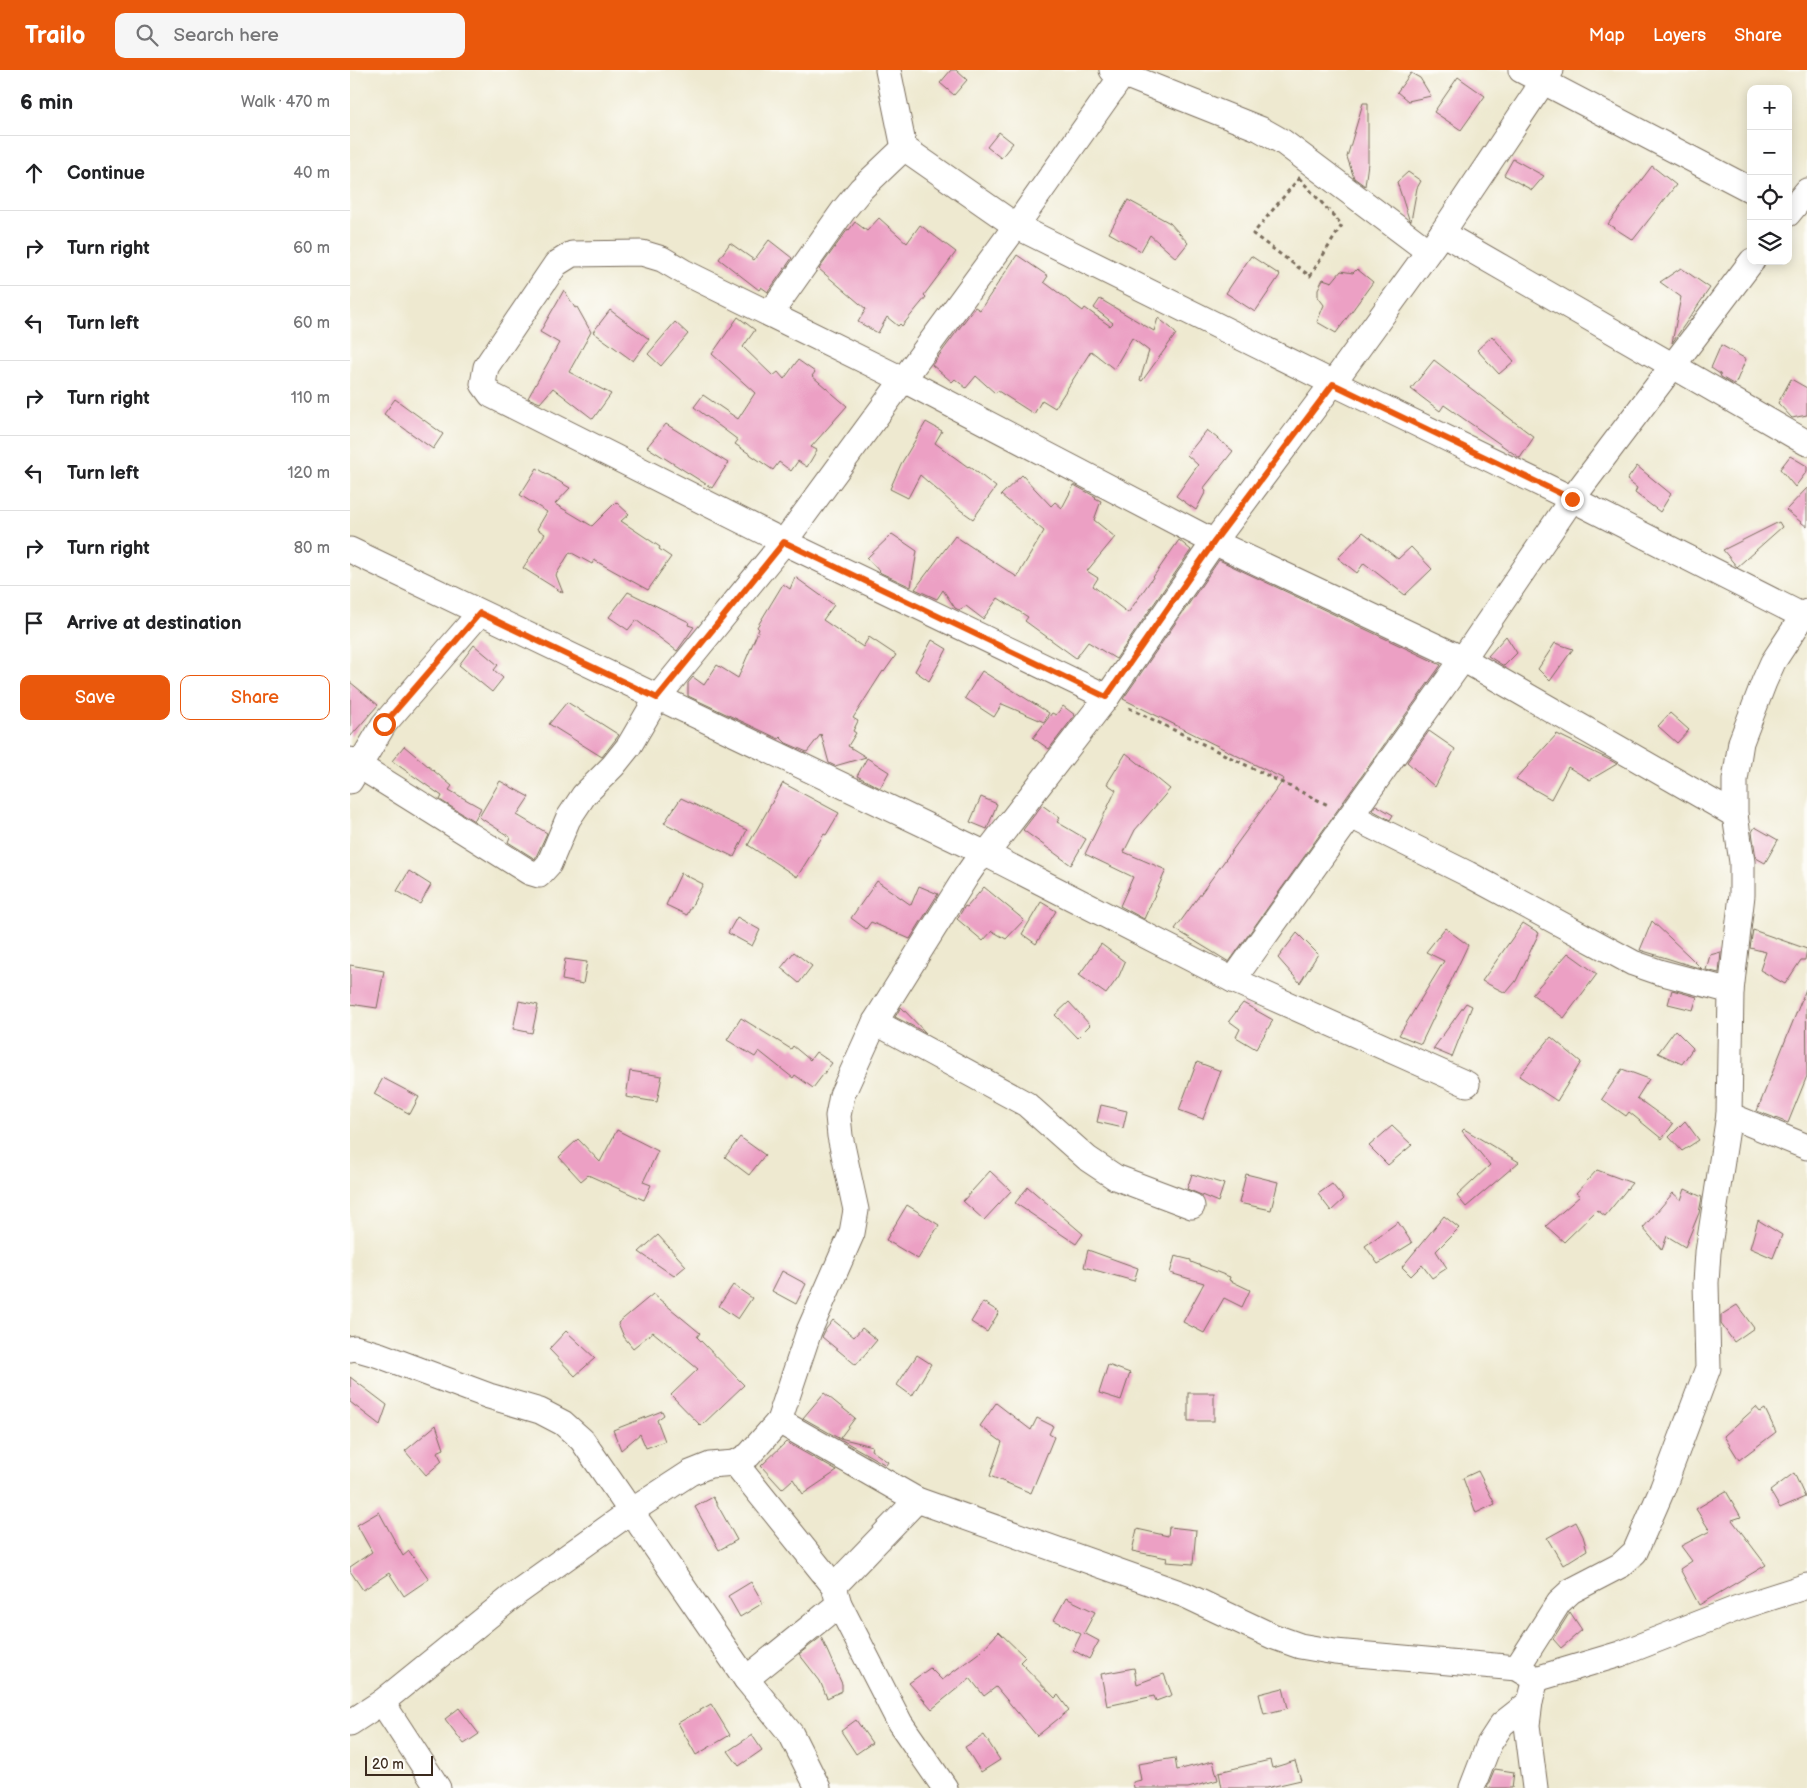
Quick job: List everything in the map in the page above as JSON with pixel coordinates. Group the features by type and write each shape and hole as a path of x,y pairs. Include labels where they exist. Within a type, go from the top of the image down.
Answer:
{"street":[{"path":"888,70 904,148 1016,226 1333,384 1805,614 1773,662 1764,682 1742,742 1735,780 1735,815 1742,862 1742,895 1731,991 1729,1115 1706,1275 1708,1368 1662,1490 1634,1552 1621,1564 1571,1591 1559,1602 1528,1683 1489,1744 1472,1788"},
{"path":"1522,70 1547,76 1747,188"},
{"path":"480,613 384,724 353,769 529,872 539,875 548,864 568,819 584,796 614,766 629,746 657,698 784,542 904,380 1016,226 1120,71 1260,128 1435,242 1672,365 1807,443"},
{"path":"350,1724 382,1702 518,1592 630,1512 690,1473 710,1465 735,1463 749,1455 779,1421 809,1331 852,1234 856,1210 840,1136 838,1116 842,1095 875,1022 976,862 986,854 1106,697 1214,542 1333,384 1435,242 1547,76"},
{"path":"770,314 843,211 861,189 904,148"},
{"path":"1794,215 1807,191"},
{"path":"1106,697 784,542 491,396 483,384 486,367 556,264 572,254 642,252 649,254 904,380 1214,542 1463,658 1735,815"},
{"path":"1232,980 1463,658 1572,499 1749,265"},
{"path":"350,550 986,854 1232,980 1466,1084"},
{"path":"1351,816 1468,874 1633,962 1659,972 1731,991"},
{"path":"875,1022 1026,1104 1088,1159 1115,1177 1192,1206"},
{"path":"1729,1115 1807,1147"},
{"path":"350,1349 354,1348 379,1355 489,1396 540,1411 563,1423 582,1440 746,1679 791,1734 818,1788"},
{"path":"779,1421 918,1500 1185,1595 1272,1636 1300,1646 1528,1683 1620,1654 1738,1608 1807,1586"},
{"path":"735,1463 836,1595 900,1723 945,1788"},
{"path":"746,1679 836,1595 918,1500"},
{"path":"1528,1683 1527,1725 1535,1788"},
{"path":"382,1702 438,1788"}],"path":[{"path":"1299,178 1342,225 1310,276 1254,234 1299,178"},
{"path":"1106,697 1351,816"}],"building":[{"path":"951,70 956,70 967,80 954,95 940,83"},
{"path":"1411,73 1420,78 1431,96 1408,101 1397,92"},
{"path":"1458,77 1485,96 1461,130 1434,112"},
{"path":"1363,103 1368,103 1368,163 1365,186 1354,178 1347,157"},
{"path":"999,132 1013,143 1001,158 987,147"},
{"path":"1513,159 1544,176 1532,190 1504,175"},
{"path":"1652,166 1676,185 1633,240 1608,224"},
{"path":"1408,172 1421,181 1417,188 1411,221 1397,182"},
{"path":"1128,200 1170,223 1188,243 1176,258 1150,235 1141,251 1109,233"},
{"path":"879,218 907,243 920,225 956,252 924,295 926,297 902,326 900,324 898,326 887,317 878,333 858,322 866,309 819,269 855,222 867,231"},
{"path":"769,240 792,258 768,292 761,287 759,290 719,259 730,243 754,260"},
{"path":"1017,255 1048,276 1044,282 1083,311 1085,308 1110,326 1113,323 1094,308 1100,299 1154,331 1158,318 1176,334 1142,381 1140,380 1149,351 1132,338 1114,369 1091,351 1055,408 1042,400 1034,414 998,391 995,393 976,376 966,388 955,379 952,382 932,365 975,307 980,310"},
{"path":"1251,256 1280,275 1255,312 1226,293"},
{"path":"1681,268 1710,288 1672,343 1681,297 1660,282"},
{"path":"1357,269 1373,282 1336,333 1317,322 1324,305 1318,297 1318,289 1323,279 1332,282 1341,271 1353,273"},
{"path":"564,290 575,308 577,307 591,332 569,372 611,394 593,419 553,388 540,403 528,398 559,343 540,332"},
{"path":"610,310 649,339 633,361 593,332"},
{"path":"738,317 755,330 743,347 773,376 778,372 784,379 798,360 815,372 812,376 847,406 811,447 817,450 807,467 798,461 791,471 779,462 773,470 735,444 738,440 694,407 703,395 738,419 755,393 712,354"},
{"path":"675,322 688,334 661,366 648,354"},
{"path":"1492,336 1514,361 1499,374 1477,350"},
{"path":"1721,345 1746,359 1735,385 1721,377 1720,374 1711,368"},
{"path":"1434,360 1534,437 1520,458 1444,405 1440,411 1411,389"},
{"path":"1791,379 1807,388 1807,415 1792,418 1778,403"},
{"path":"395,399 443,434 433,449 384,414"},
{"path":"926,422 942,431 935,443 996,487 973,519 920,475 908,498 890,489 901,464"},
{"path":"666,424 728,463 712,488 647,447"},
{"path":"1207,430 1233,451 1203,489 1206,491 1196,510 1176,496 1198,465 1187,455"},
{"path":"1790,456 1807,466 1807,471 1795,487 1780,469"},
{"path":"1637,466 1671,494 1660,512 1635,493 1637,488 1627,480"},
{"path":"537,468 570,488 555,504 592,526 616,502 629,514 621,521 660,547 659,549 671,557 648,590 594,560 592,564 570,552 556,575 563,593 523,568 545,534 537,529 547,512 520,495"},
{"path":"1022,475 1051,506 1055,502 1062,508 1074,485 1101,501 1094,520 1115,537 1087,571 1098,578 1093,586 1128,613 1179,540 1191,550 1116,659 1088,642 1076,658 1025,621 1028,617 998,598 983,619 966,606 959,610 955,608 943,590 937,599 915,589 955,536 1017,577 1044,531 1001,495"},
{"path":"1807,488 1807,527 1786,510"},
{"path":"1779,522 1782,527 1737,567 1723,550"},
{"path":"1363,532 1398,559 1411,547 1432,569 1405,595 1364,563 1357,573 1338,558"},
{"path":"892,534 917,551 911,587 881,573 867,558"},
{"path":"1219,560 1441,665 1229,962 1175,929 1284,779 1123,699"},
{"path":"795,577 834,605 823,620 863,647 869,637 896,655 883,671 853,718 858,721 853,731 856,733 848,746 866,757 835,766 829,763 821,734 807,752 786,743 780,737 779,739 688,696 688,683 693,677 704,685 717,665 738,678 759,629 757,627 783,584 790,589"},
{"path":"628,592 689,622 688,625 694,627 677,651 636,620 628,630 609,617"},
{"path":"1506,636 1517,653 1504,666 1488,656"},
{"path":"932,640 947,649 929,681 915,671"},
{"path":"1555,643 1573,649 1550,681 1538,669"},
{"path":"474,645 498,665 494,670 503,678 492,692 459,665"},
{"path":"982,671 1049,713 1044,722 1002,704 994,717 965,698"},
{"path":"350,682 378,705 350,737"},
{"path":"567,702 619,735 602,757 549,724"},
{"path":"1063,706 1075,715 1049,749 1033,738 1052,713 1056,715"},
{"path":"1670,713 1689,730 1677,743 1658,726"},
{"path":"1429,731 1455,749 1435,787 1407,762"},
{"path":"1557,734 1617,764 1590,780 1568,767 1551,799 1516,779"},
{"path":"404,746 452,786 449,790 481,808 474,821 440,800 442,796 392,761"},
{"path":"1126,753 1170,789 1135,830 1124,852 1166,870 1144,919 1120,906 1133,877 1085,854 1116,790 1107,784"},
{"path":"867,758 889,772 880,788 857,776"},
{"path":"500,781 529,797 517,815 547,833 535,859 508,842 510,837 479,817"},
{"path":"783,783 839,813 797,877 748,845"},
{"path":"981,797 997,804 987,829 970,822"},
{"path":"681,798 747,830 734,857 664,823"},
{"path":"1042,805 1060,818 1057,822 1086,839 1071,865 1023,830"},
{"path":"1376,805 1393,815 1390,820 1372,810"},
{"path":"1755,827 1778,840 1765,863 1756,858 1752,832"},
{"path":"409,871 431,885 420,904 397,891"},
{"path":"681,873 703,884 687,915 666,905"},
{"path":"877,881 911,905 919,886 938,894 910,939 871,922 866,929 851,918"},
{"path":"984,887 1024,920 1006,939 992,931 983,941 957,919 965,906 967,907"},
{"path":"1041,902 1056,911 1036,944 1022,934"},
{"path":"737,917 760,930 752,946 728,933"},
{"path":"1652,921 1689,956 1702,969 1640,950"},
{"path":"1523,923 1539,933 1516,981 1506,993 1482,981"},
{"path":"1445,928 1468,945 1421,1044 1399,1035 1444,961 1426,952"},
{"path":"1753,930 1807,949 1805,960 1801,960 1785,984 1760,970 1766,952 1750,948"},
{"path":"1297,933 1318,954 1300,983 1278,958"},
{"path":"1101,944 1125,962 1119,976 1106,994 1079,975"},
{"path":"794,952 812,966 799,983 781,968"},
{"path":"1721,952 1719,973 1706,970 1710,955"},
{"path":"1568,953 1597,974 1564,1018 1532,994"},
{"path":"565,959 587,962 583,984 562,980"},
{"path":"350,965 384,971 377,1008 350,1004"},
{"path":"1806,989 1807,1076 1788,1123 1757,1111"},
{"path":"1672,990 1697,997 1693,1010 1668,1004"},
{"path":"519,1001 538,1005 532,1033 513,1029"},
{"path":"1069,1002 1090,1025 1077,1038 1055,1015"},
{"path":"1243,1003 1273,1020 1256,1049 1236,1037 1240,1029 1229,1021"},
{"path":"1466,1003 1472,1006 1452,1057 1433,1049"},
{"path":"901,1007 926,1033 895,1017"},
{"path":"741,1018 791,1049 793,1046 810,1060 816,1052 832,1063 813,1088 795,1075 793,1078 759,1051 755,1057 727,1040"},
{"path":"1675,1030 1693,1048 1682,1064 1658,1053"},
{"path":"1551,1037 1581,1062 1557,1101 1519,1076"},
{"path":"1197,1062 1221,1071 1203,1119 1179,1110"},
{"path":"1622,1069 1649,1079 1637,1098 1673,1124 1662,1139 1629,1112 1626,1116 1602,1099"},
{"path":"630,1071 662,1076 657,1102 626,1097"},
{"path":"383,1078 419,1097 410,1114 374,1094"},
{"path":"1101,1105 1127,1111 1123,1128 1097,1122"},
{"path":"1685,1121 1699,1140 1682,1151 1669,1137"},
{"path":"1392,1126 1412,1145 1388,1165 1369,1146"},
{"path":"1464,1129 1519,1162 1466,1207 1457,1196 1490,1165 1462,1131"},
{"path":"617,1130 658,1151 643,1182 651,1185 644,1200 588,1175 581,1181 559,1157 578,1139 600,1162"},
{"path":"740,1137 765,1155 749,1175 725,1157"},
{"path":"1597,1170 1632,1183 1605,1216 1597,1210 1564,1242 1546,1226 1580,1196 1576,1193"},
{"path":"990,1171 1011,1191 984,1220 963,1201"},
{"path":"1192,1174 1224,1184 1218,1202 1187,1189"},
{"path":"1246,1174 1278,1182 1271,1210 1239,1203"},
{"path":"1332,1184 1344,1199 1331,1211 1318,1194"},
{"path":"1028,1187 1083,1234 1076,1244 1015,1203"},
{"path":"1685,1189 1702,1197 1699,1213 1685,1247 1667,1236 1662,1250 1643,1228 1673,1193 1681,1200"},
{"path":"907,1205 939,1225 918,1259 886,1240"},
{"path":"1444,1216 1459,1228 1436,1251 1447,1268 1432,1278 1422,1265 1411,1276 1402,1267"},
{"path":"1758,1220 1782,1235 1773,1258 1750,1248"},
{"path":"1398,1222 1412,1243 1378,1264 1365,1246"},
{"path":"658,1235 686,1266 674,1276 639,1252"},
{"path":"1088,1250 1138,1268 1134,1281 1084,1267"},
{"path":"1175,1256 1191,1260 1191,1262 1230,1277 1229,1280 1250,1290 1242,1307 1224,1298 1204,1333 1183,1322 1204,1283 1170,1273"},
{"path":"782,1271 806,1284 796,1304 772,1291"},
{"path":"733,1285 752,1298 738,1319 719,1306"},
{"path":"653,1294 700,1333 697,1337 744,1385 701,1426 671,1395 698,1369 653,1332 633,1348 624,1337 618,1323"},
{"path":"983,1302 999,1312 987,1332 971,1322"},
{"path":"1737,1305 1754,1328 1734,1342 1721,1324 1721,1315"},
{"path":"833,1320 854,1337 862,1328 877,1340 856,1365 822,1337"},
{"path":"566,1331 595,1358 575,1376 549,1349"},
{"path":"917,1355 931,1364 912,1396 897,1385"},
{"path":"1108,1365 1130,1373 1121,1400 1099,1393"},
{"path":"350,1377 387,1405 380,1425 350,1402"},
{"path":"824,1393 855,1418 840,1438 872,1446 871,1450 888,1462 886,1465 803,1418"},
{"path":"1188,1393 1214,1393 1214,1421 1188,1421"},
{"path":"996,1403 1031,1430 1037,1418 1053,1426 1049,1434 1054,1437 1031,1493 990,1476 1002,1442 980,1426"},
{"path":"1756,1407 1760,1412 1765,1409 1776,1432 1739,1460 1724,1436"},
{"path":"662,1411 664,1415 657,1420 665,1441 646,1448 640,1434 621,1450 613,1430"},
{"path":"436,1425 444,1449 437,1452 442,1461 426,1475 405,1451"},
{"path":"786,1442 837,1471 803,1494 793,1479 782,1489 761,1466"},
{"path":"1478,1471 1495,1504 1476,1513 1463,1478"},
{"path":"1794,1473 1805,1497 1780,1508 1770,1491"},
{"path":"1726,1491 1741,1517 1732,1520 1766,1565 1699,1605 1680,1569 1692,1561 1681,1546 1710,1531 1696,1509"},
{"path":"713,1497 737,1540 719,1550 695,1507"},
{"path":"379,1512 403,1556 409,1551 429,1579 404,1596 389,1573 363,1590 350,1571 350,1567 372,1552 357,1525"},
{"path":"1576,1522 1587,1550 1563,1565 1547,1538"},
{"path":"1169,1527 1196,1530 1193,1564 1166,1562 1167,1558 1132,1551 1137,1529 1168,1536"},
{"path":"751,1582 763,1603 740,1617 728,1596"},
{"path":"1066,1598 1095,1612 1084,1633 1099,1641 1089,1659 1073,1650 1081,1634 1054,1620"},
{"path":"1570,1612 1582,1630 1561,1648 1553,1639"},
{"path":"999,1632 1025,1657 1020,1662 1055,1698 1058,1695 1069,1710 1037,1736 996,1687 984,1696 970,1678 932,1709 909,1683 930,1668 942,1680 980,1652"},
{"path":"821,1637 842,1684 842,1691 827,1698 820,1681 799,1654"},
{"path":"1134,1668 1137,1684 1164,1674 1172,1695 1156,1701 1154,1696 1107,1706 1101,1674"},
{"path":"1283,1688 1288,1708 1264,1714 1259,1694"},
{"path":"711,1704 730,1735 696,1755 678,1723"},
{"path":"459,1708 479,1734 464,1744 445,1719"},
{"path":"856,1720 872,1743 856,1754 841,1731"},
{"path":"752,1735 762,1750 739,1766 728,1751"},
{"path":"984,1735 1000,1760 981,1772 965,1747"},
{"path":"1175,1758 1177,1770 1213,1761 1218,1780 1188,1788 1134,1788 1133,1782 1141,1780 1138,1764"},
{"path":"1270,1760 1272,1768 1295,1761 1301,1780 1266,1788 1222,1788 1219,1772"},
{"path":"1495,1769 1514,1772 1512,1788 1487,1788"}],"route":[{"path":"384,724 480,613 657,698 784,542 1106,697 1214,542 1333,384 1572,499"}]}
